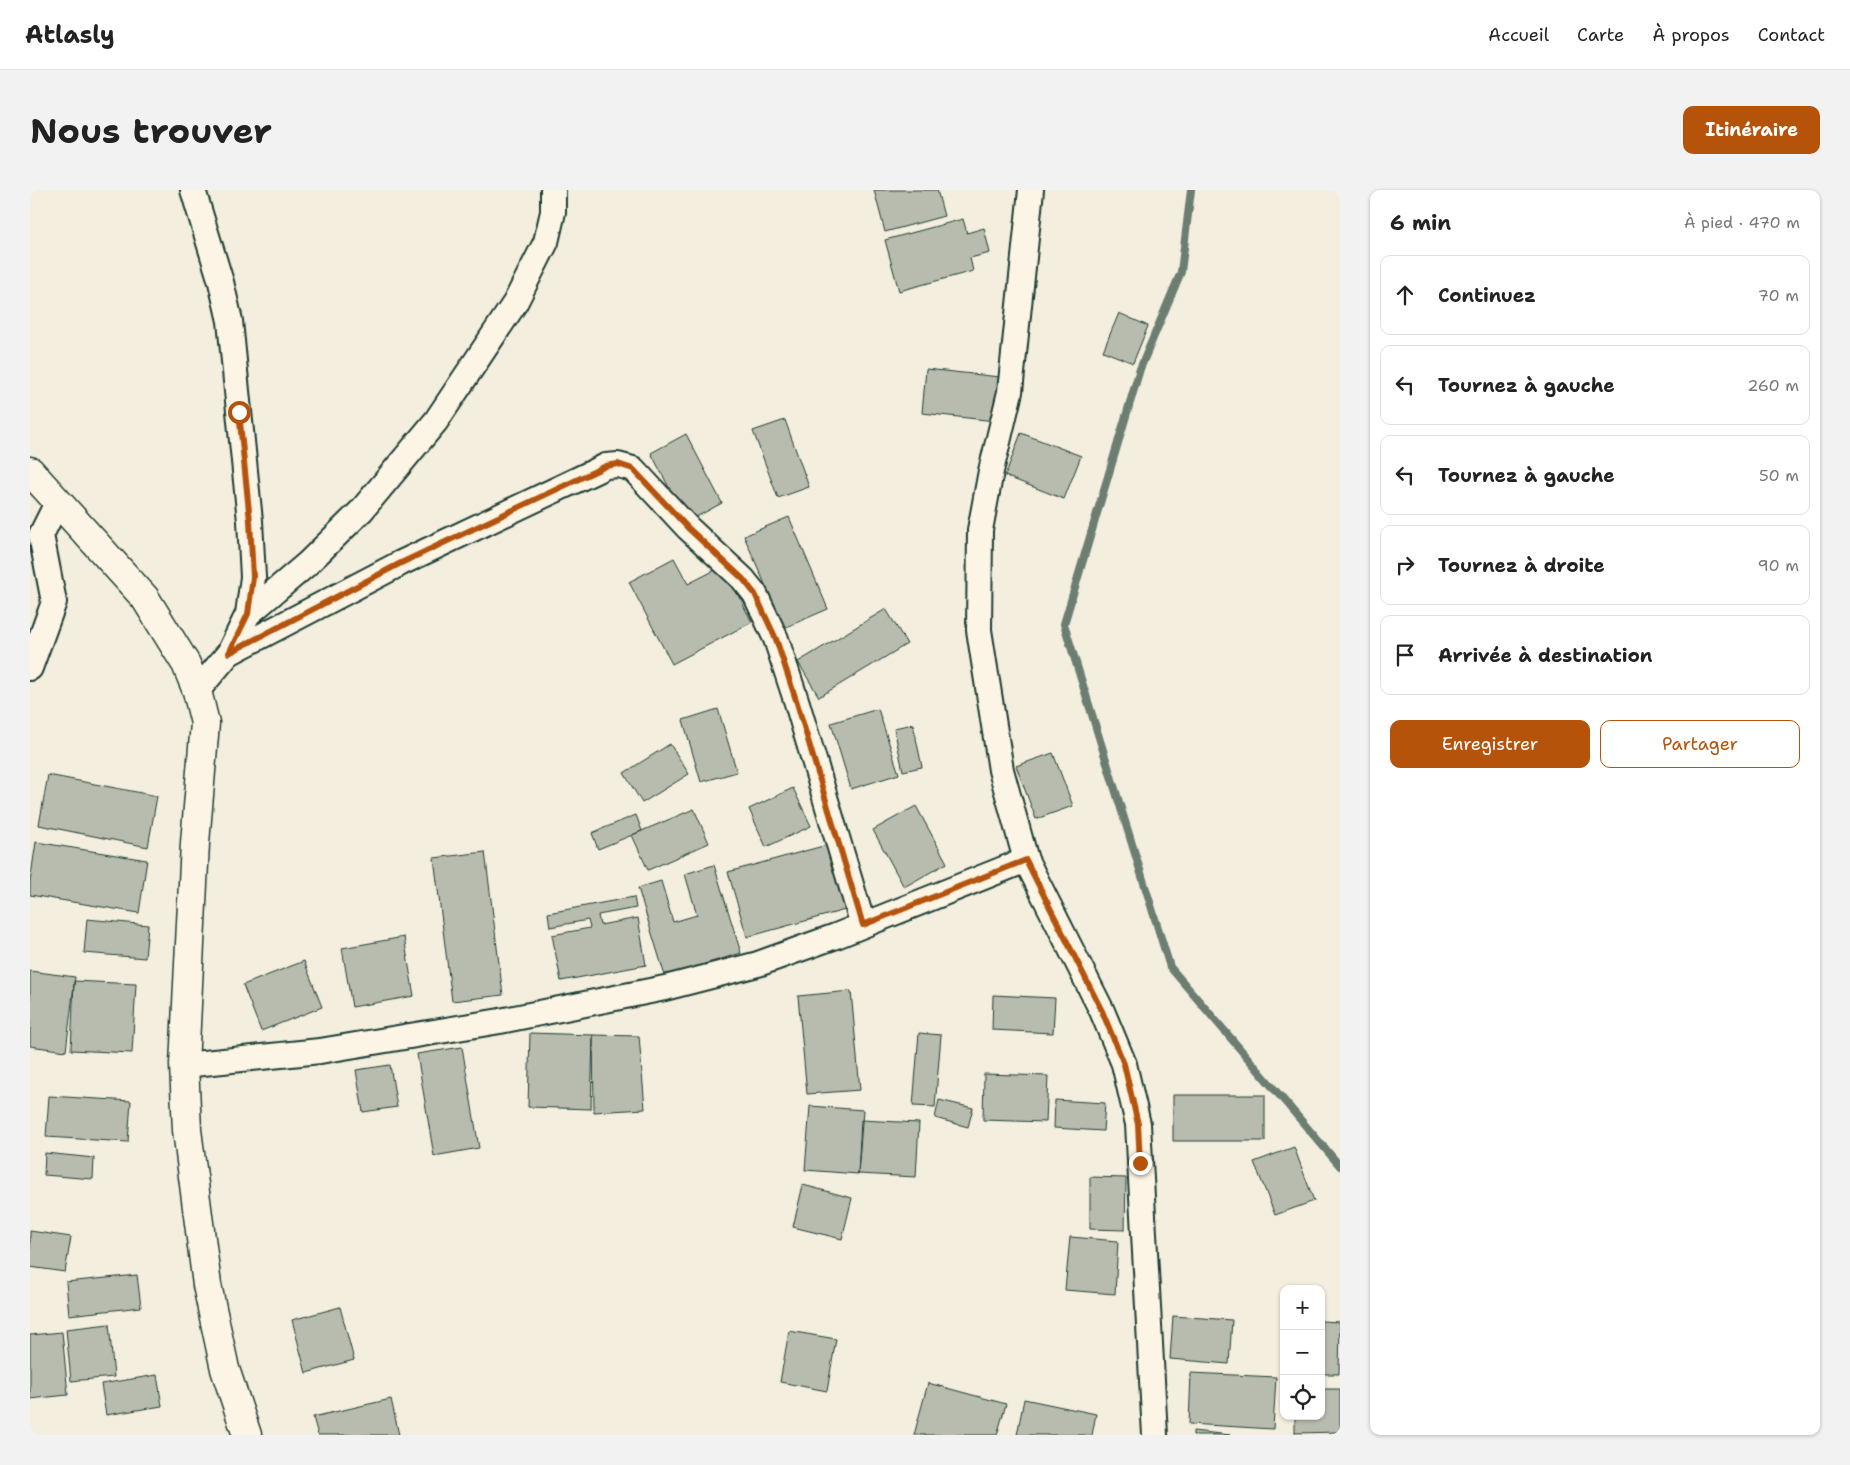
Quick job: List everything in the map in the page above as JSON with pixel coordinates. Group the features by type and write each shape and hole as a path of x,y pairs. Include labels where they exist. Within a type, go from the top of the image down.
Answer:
{"street":[{"path":"193,190 221,282 230,321 250,521 253,577 248,614 229,653 197,691"},
{"path":"248,614 307,564 361,511 436,421 515,303 546,242 552,212 553,190"},
{"path":"1031,190 1010,392 991,472 980,530 979,630 1001,770 1026,860 1102,1011 1124,1064 1138,1124 1155,1435"},
{"path":"229,653 401,563 606,466 618,464 633,469 688,528 743,579 755,594 776,639 797,703 863,925"},
{"path":"30,471 145,598 186,664 197,691 205,723 195,843 184,1065 187,1130 207,1285 225,1369 247,1435"},
{"path":"30,668 54,602 41,535 58,502"},
{"path":"184,1065 320,1051 500,1021 665,988 758,964 863,925 1026,860"}],"building":[{"path":"874,190 937,190 944,216 885,232"},
{"path":"963,219 967,233 984,228 990,253 970,258 973,271 899,291 885,240"},
{"path":"1119,313 1148,326 1133,363 1103,351"},
{"path":"926,369 1000,377 995,421 922,413"},
{"path":"785,420 809,487 778,498 753,431"},
{"path":"1021,433 1081,456 1064,499 1005,476"},
{"path":"686,434 722,503 687,522 651,453"},
{"path":"789,517 828,609 784,628 744,536"},
{"path":"674,558 688,584 723,566 752,622 672,664 629,582"},
{"path":"886,609 907,644 819,697 798,662"},
{"path":"718,709 737,772 701,782 683,720"},
{"path":"878,709 899,774 851,789 831,723"},
{"path":"913,724 922,767 903,771 894,728"},
{"path":"670,744 689,774 642,803 624,773"},
{"path":"1053,753 1073,806 1036,819 1016,766"},
{"path":"48,775 157,796 148,847 39,825"},
{"path":"793,788 811,826 766,847 749,809"},
{"path":"916,806 947,863 904,887 873,830"},
{"path":"694,809 709,843 648,870 632,835"},
{"path":"636,815 642,831 598,849 592,833"},
{"path":"36,842 147,860 139,913 30,895"},
{"path":"827,845 845,910 747,937 728,872"},
{"path":"485,852 503,995 452,1001 434,858"},
{"path":"714,865 741,953 665,976 638,888 661,881 673,922 697,915 685,874"},
{"path":"634,897 636,908 598,915 600,925 638,918 646,965 561,981 552,935 590,928 588,920 550,927 548,913"},
{"path":"87,919 148,925 145,958 84,953"},
{"path":"404,937 414,996 352,1007 342,948"},
{"path":"304,961 322,1007 261,1031 243,985"},
{"path":"30,971 75,977 66,1051 30,1046"},
{"path":"74,981 136,984 132,1053 71,1050"},
{"path":"851,991 860,1090 807,1094 798,996"},
{"path":"993,995 1055,998 1053,1033 992,1030"},
{"path":"530,1033 593,1035 591,1109 528,1107"},
{"path":"919,1033 941,1035 935,1107 913,1106"},
{"path":"593,1035 639,1036 645,1109 594,1112"},
{"path":"462,1047 479,1148 434,1156 417,1054"},
{"path":"390,1065 397,1107 363,1112 356,1070"},
{"path":"984,1074 1048,1076 1046,1122 983,1120"},
{"path":"1173,1095 1265,1095 1265,1141 1173,1141"},
{"path":"49,1096 131,1101 128,1142 46,1137"},
{"path":"939,1100 973,1108 968,1127 935,1118"},
{"path":"1055,1100 1105,1103 1103,1131 1054,1128"},
{"path":"810,1106 863,1110 858,1174 805,1170"},
{"path":"861,1120 919,1123 916,1177 858,1174"},
{"path":"1294,1147 1314,1201 1275,1215 1254,1162"},
{"path":"45,1153 94,1158 93,1179 44,1175"},
{"path":"1090,1177 1126,1178 1125,1230 1090,1229"},
{"path":"803,1185 852,1198 842,1239 793,1227"},
{"path":"30,1231 71,1237 65,1272 30,1267"},
{"path":"1070,1237 1118,1241 1115,1294 1065,1290"},
{"path":"137,1275 141,1307 69,1315 66,1282"},
{"path":"340,1307 354,1360 306,1373 292,1320"},
{"path":"1173,1316 1232,1320 1229,1364 1170,1359"},
{"path":"1325,1321 1340,1322 1339,1374 1325,1374"},
{"path":"109,1324 114,1377 71,1381 66,1329"},
{"path":"789,1331 836,1339 827,1391 780,1382"},
{"path":"62,1332 68,1395 30,1399 30,1335"},
{"path":"1191,1373 1276,1377 1273,1429 1189,1424"},
{"path":"157,1375 162,1406 106,1415 101,1384"},
{"path":"928,1383 1006,1404 997,1435 914,1435"},
{"path":"1325,1389 1340,1389 1340,1432 1295,1433 1295,1420 1325,1420"},
{"path":"391,1399 399,1435 318,1435 313,1417"},
{"path":"1024,1399 1096,1414 1092,1435 1017,1435"},
{"path":"1193,1431 1230,1435 1193,1435"}],"waterway":[{"path":"1191,190 1181,272 1140,369 1064,624 1170,967 1340,1166"}],"route":[{"path":"239,412 250,521 253,577 248,614 229,653 401,563 606,466 618,464 633,469 688,528 743,579 755,594 776,639 797,703 863,925 1026,860 1102,1011 1124,1064 1138,1124 1140,1163"}]}
